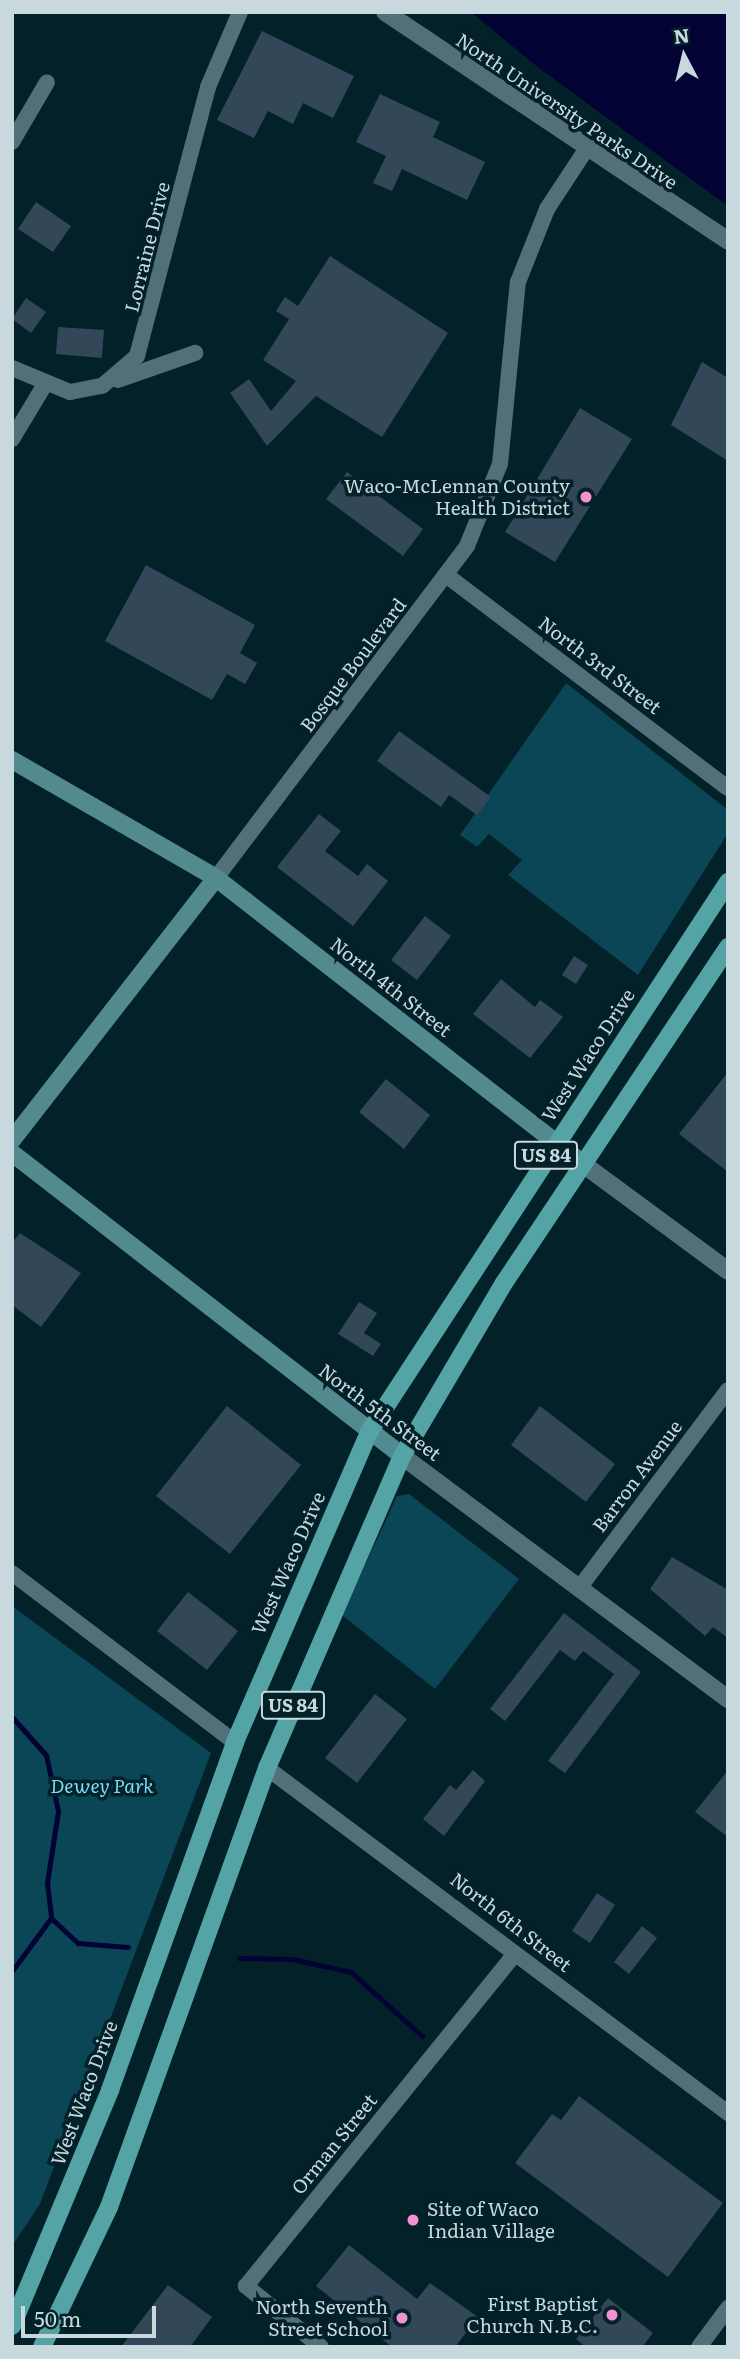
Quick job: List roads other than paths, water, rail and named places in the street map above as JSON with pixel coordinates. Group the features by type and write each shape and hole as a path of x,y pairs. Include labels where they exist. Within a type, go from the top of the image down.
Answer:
{"main road":[{"name":"North 4th Street","path":"12,760 216,878 583,1164"},
{"name":"Bosque Boulevard","path":"12,1140 216,878"},
{"name":"West Waco Drive","path":"12,2326 110,2090 235,1742 369,1432 728,881"},
{"name":"US 84","path":"42,2347 109,2207 267,1768 402,1456 504,1283 728,947"},
{"name":"North 5th Street","path":"12,1153 402,1456"}],"street":[{"name":"Lorraine Drive","path":"12,368 44,386 70,392 102,386 127,369 145,343 208,87 240,12"},
{"name":"North University Parks Drive","path":"385,12 585,151 728,241"},
{"path":"12,142 47,82"},
{"name":"Bosque Boulevard","path":"216,878 446,575 489,502 500,464 518,282 547,209 585,151"},
{"path":"102,386 195,353"},
{"path":"12,439 44,386"},
{"name":"North 3rd Street","path":"446,575 728,788"},
{"name":"North 4th Street","path":"583,1164 728,1271"},
{"name":"Barron Avenue","path":"580,1587 728,1390"},
{"name":"North 5th Street","path":"402,1456 728,1699"},
{"path":"12,1573 235,1742"},
{"name":"North 6th Street","path":"267,1768 728,2113"},
{"name":"Orman Street","path":"321,2347 246,2286 515,1954"},
{"path":"699,2347 728,2308"}],"waterway":[{"path":"12,1717 46,1755 58,1811 47,1883 51,1918 78,1943 128,1947"},
{"path":"12,1971 51,1918"},
{"path":"239,1958 292,1959 351,1972 422,2036"}],"place":[{"name":"Waco-McLennan County Health District","path":"586,497"},
{"name":"Site of Waco Indian Village","path":"413,2220"},
{"name":"First Baptist Church N.B.C.","path":"612,2315"},
{"name":"North Seventh Street School","path":"402,2318"}],"park label":[{"name":"Dewey Park","path":"102,1786"}]}
